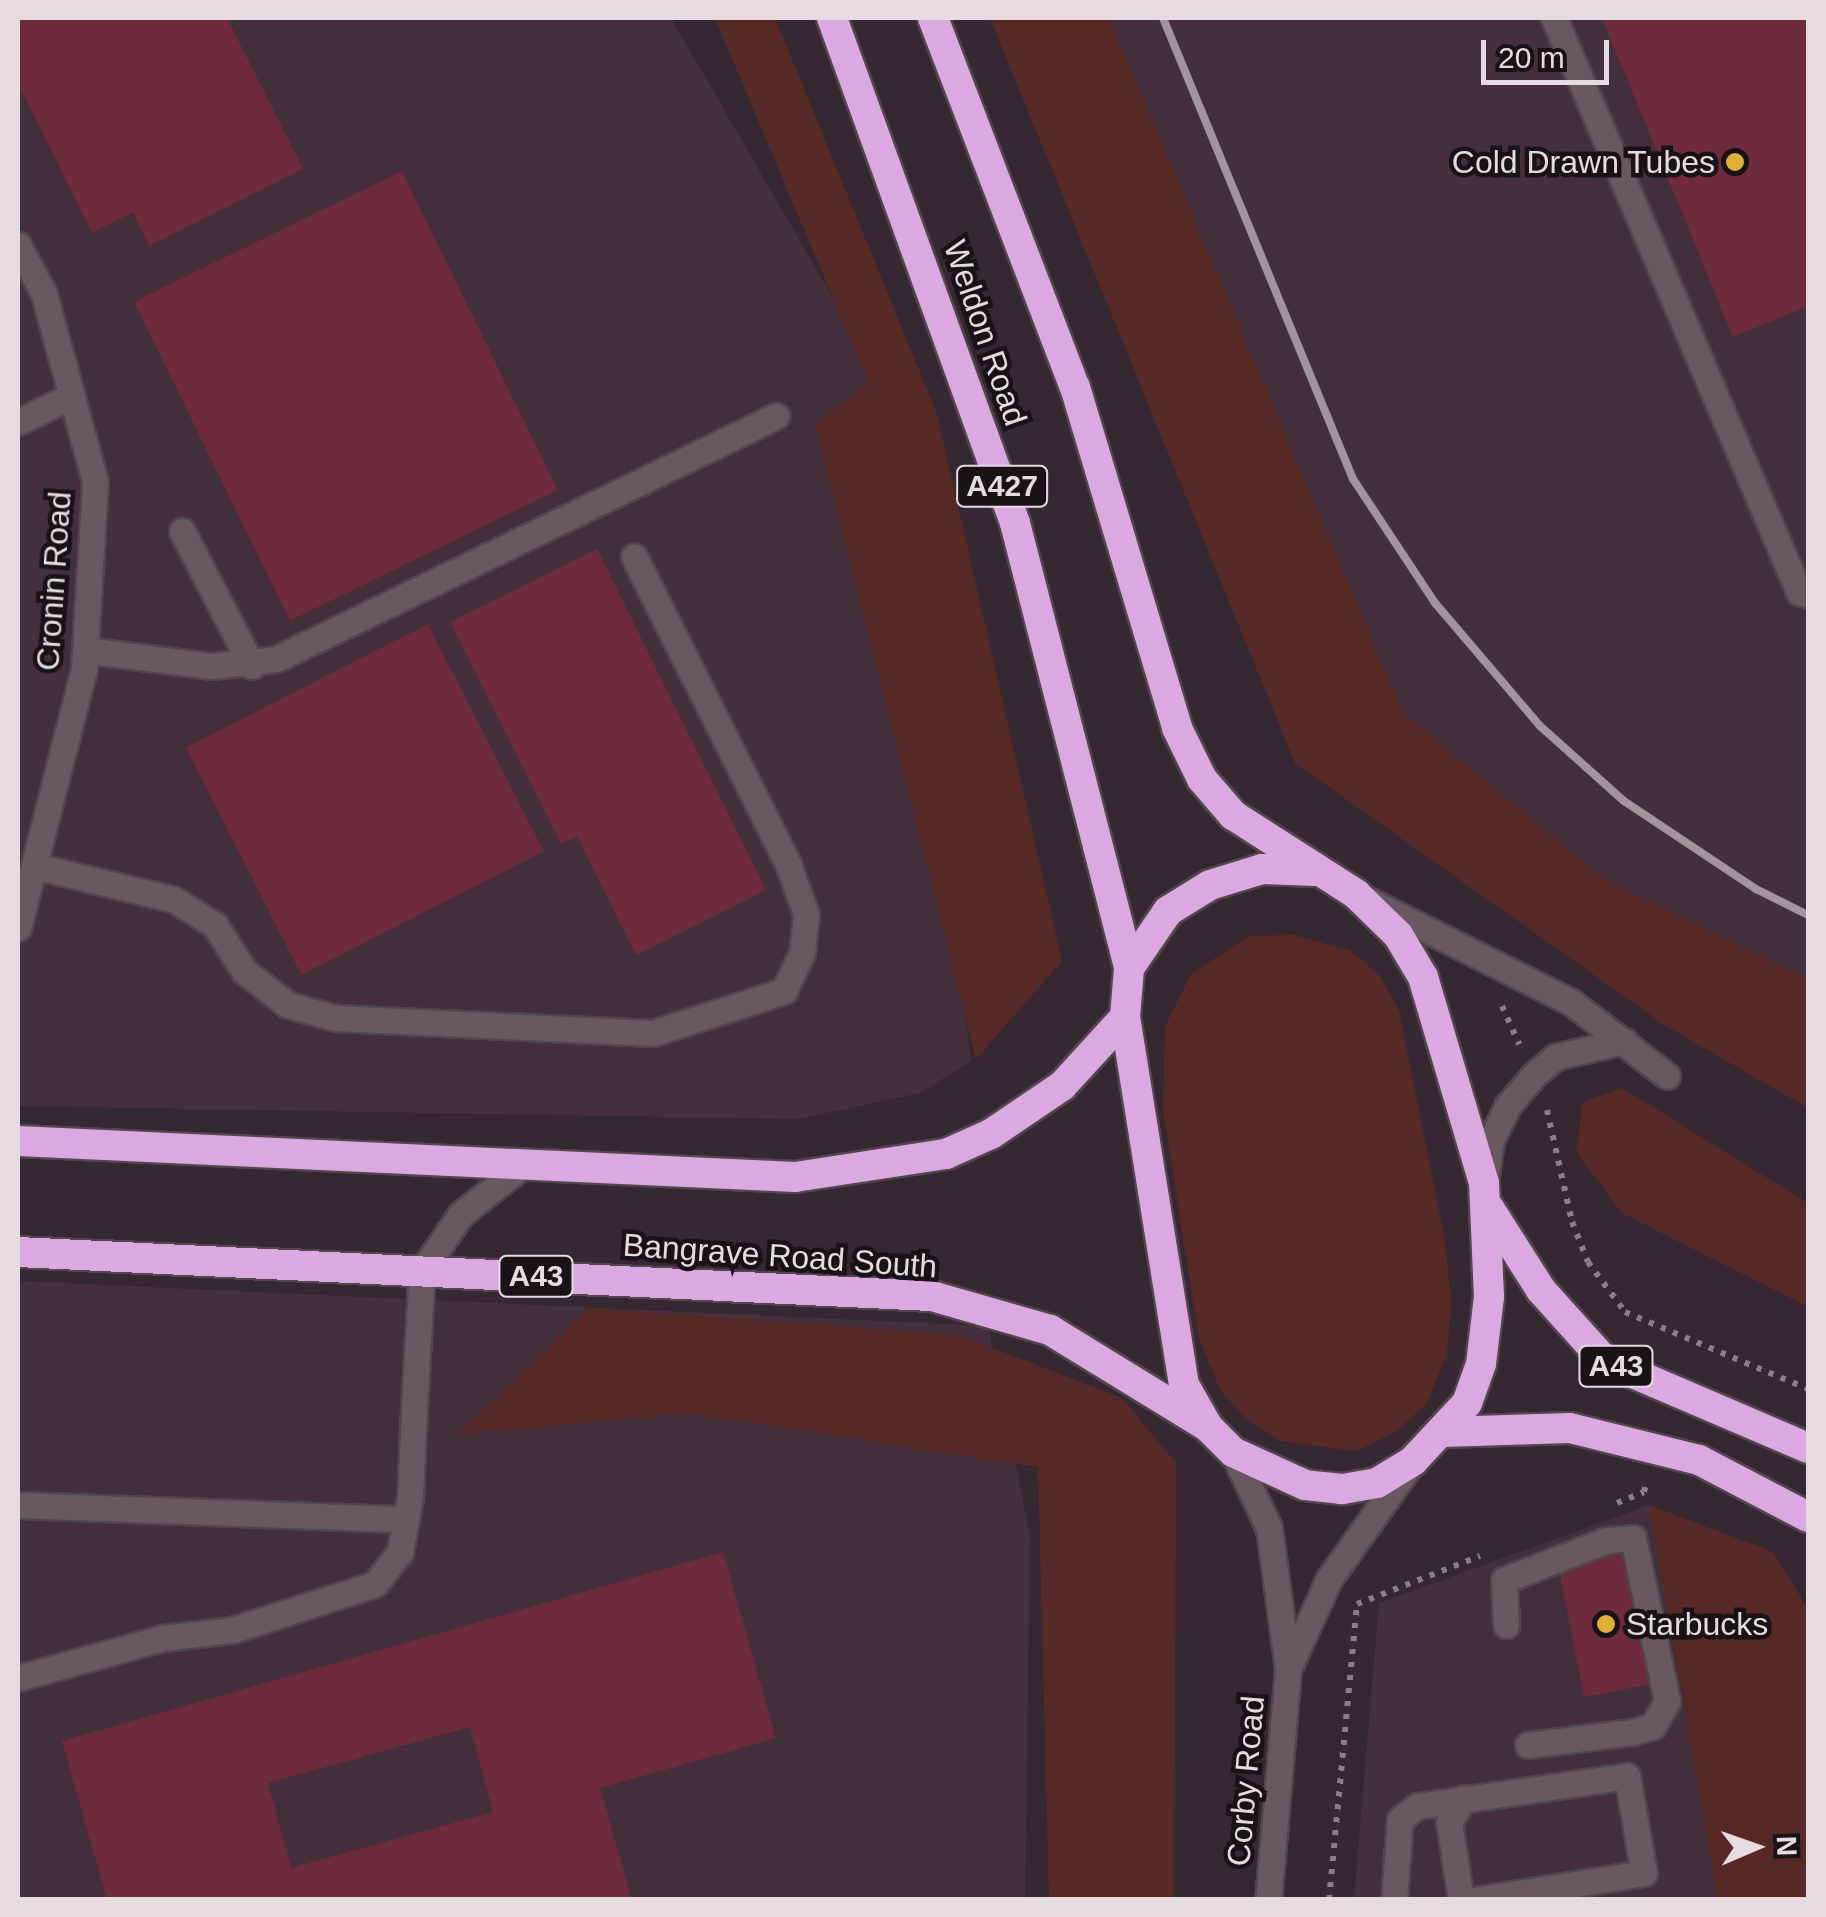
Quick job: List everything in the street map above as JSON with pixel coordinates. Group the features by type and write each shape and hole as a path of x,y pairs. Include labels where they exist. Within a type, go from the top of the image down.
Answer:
{"highway":[{"name":"Weldon Road","path":"832,18 1015,523 1129,968"},
{"name":"Weldon Road","path":"933,18 1075,387 1177,728 1202,779 1233,815 1316,870"},
{"name":"A43","path":"1486,1194 1489,1297 1481,1364 1467,1402 1442,1432 1413,1461 1377,1483 1342,1489 1305,1485 1234,1452 1208,1427 1184,1385 1125,1017 1129,968 1168,911 1210,884 1262,868 1316,870 1356,894 1398,935 1423,977 1486,1194 1541,1290 1605,1361 1808,1448"},
{"path":"18,1142 795,1177 946,1154 1035,1108 1125,1017"},
{"name":"Bangrave Road South","path":"18,1252 932,1296 1050,1330 1208,1427"},
{"name":"A43","path":"1442,1432 1570,1428 1699,1460 1808,1517"}],"street":[{"path":"1554,18 1800,592 1808,595"},
{"name":"Cronin Road","path":"18,246 44,294 96,482 85,650 18,928"},
{"path":"18,422 72,396"},
{"path":"85,650 252,666 303,650 776,416"},
{"path":"182,531 252,666"},
{"path":"34,866 174,899 215,925 244,971 288,1005 336,1018 653,1033 784,991 802,953 806,914 788,864 634,556"},
{"path":"1356,894 1571,1002 1666,1076"},
{"path":"1486,1194 1492,1140 1508,1105 1535,1074 1590,1045 1624,1041"},
{"path":"18,1678 341,1600 375,1584 400,1552 406,1519 422,1271 461,1214 522,1164"},
{"name":"Corby Road","path":"1234,1452 1269,1528 1288,1669 1268,1900"},
{"name":"Corby Road","path":"1288,1669 1329,1579 1413,1461"},
{"path":"18,1504 406,1519"},
{"path":"1506,1625 1504,1580 1608,1540 1633,1538 1666,1701 1652,1726 1528,1745"},
{"path":"1394,1900 1400,1819 1417,1806 1627,1776 1644,1873 1474,1900"},
{"path":"1461,1900 1449,1822 1464,1798"}],"path":[{"path":"1482,958 1535,1074 1572,1222 1588,1262 1626,1312 1808,1389"}],"shaded area":[{"path":"18,18 671,18 878,376 971,1061 920,1093 798,1119 18,1106"},
{"path":"715,18 775,18 937,414 1062,961 976,1059 815,423 869,384"},
{"path":"990,18 1109,18 1403,713 1605,880 1808,979 1808,1108 1666,1026 1295,763"},
{"path":"1008,18 1808,18 1808,1067 1349,728"},
{"path":"1293,935 1350,950 1380,976 1399,1011 1445,1242 1451,1301 1447,1355 1426,1404 1396,1432 1356,1451 1281,1441 1245,1418 1220,1390 1199,1338 1163,1110 1165,1026 1191,974 1249,936"},
{"path":"1622,1088 1808,1203 1808,1307 1622,1213 1576,1152 1583,1102"},
{"path":"18,1281 988,1326 1030,1536 1025,1899 18,1900"},
{"path":"589,1308 959,1335 1122,1398 1176,1463 1174,1899 1049,1899 1038,1467 689,1413 457,1434"},
{"path":"1649,1505 1718,1899 1354,1900 1379,1603"},
{"path":"1649,1505 1773,1552 1808,1609 1808,1899 1718,1899"}],"building":[{"path":"18,18 227,18 303,169 149,246 133,212 92,233 18,84"},
{"name":"Cold Drawn Tubes","path":"1602,18 1808,18 1808,306 1733,337"},
{"path":"402,171 558,490 290,621 134,302"},
{"path":"597,549 766,890 636,955 577,836 561,844 450,622"},
{"path":"428,624 544,851 301,975 186,747"},
{"name":"Starbucks","path":"1629,1551 1655,1684 1584,1697 1558,1565"},
{"path":"723,1552 776,1738 600,1788 632,1900 107,1900 62,1741","holes":["470,1727 493,1812 291,1868 268,1783"]}],"railway":[{"path":"1163,18 1353,479 1435,603 1540,726 1624,801 1756,889 1808,915"}],"place":[{"name":"Cold Drawn Tubes","path":"1735,162"},
{"name":"Starbucks","path":"1606,1624"}]}
